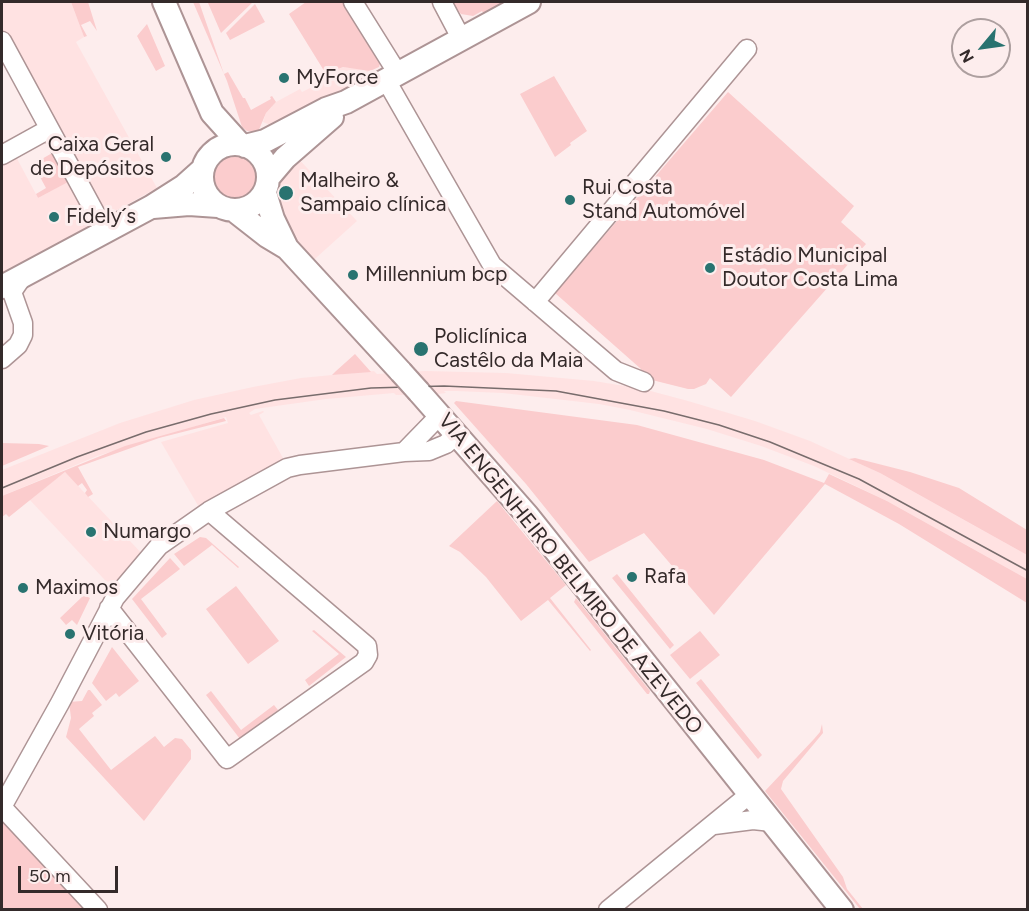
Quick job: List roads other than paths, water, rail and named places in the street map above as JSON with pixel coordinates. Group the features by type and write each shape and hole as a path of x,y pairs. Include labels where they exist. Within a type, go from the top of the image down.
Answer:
{"main road":[{"path":"164,2 212,113 243,145 252,148 262,158 268,171 267,185"},
{"path":"8,281 151,207 184,186 222,147 266,141 326,109 346,102 529,2"},
{"path":"151,207 189,204 226,208 252,206 285,158 346,102"},
{"path":"212,113 202,181 205,193 226,208"},
{"name":"VIA ENGENHEIRO BELMIRO DE AZEVEDO","path":"267,185 273,219 287,248"},
{"name":"VIA ENGENHEIRO BELMIRO DE AZEVEDO","path":"226,208 287,248 457,434 542,533 842,909"}],"street":[{"path":"353,2 492,266 616,371 644,382"},
{"path":"442,2 461,38"},
{"path":"2,41 105,231"},
{"path":"535,302 747,49"},
{"path":"2,155 49,129"},
{"path":"2,359 18,345 23,335 23,323 8,281"},
{"path":"404,452 440,415"},
{"path":"98,909 2,807 110,608 136,571 159,546 209,511 287,468 404,452 420,453 438,448 457,434"},
{"path":"110,608 227,759 367,659 367,646 209,511"},
{"path":"608,909 750,794"},
{"path":"712,825 753,820 772,822"}],"tram line":[{"path":"2,488 146,432 211,414 275,400 371,388 444,386 556,391 664,411 719,425 770,442 859,479 1028,571"}],"place":[{"name":"MyForce","path":"284,78"},
{"name":"Caixa Geral de Depósitos","path":"166,157"},
{"name":"Malheiro & Sampaio clínica","path":"286,193"},
{"name":"Rui Costa Stand Automóvel","path":"570,200"},
{"name":"Fidely´s","path":"54,217"},
{"name":"Estádio Municipal Doutor Costa Lima","path":"710,268"},
{"name":"Millennium bcp","path":"353,275"},
{"name":"Policlínica Castêlo da Maia","path":"421,349"},
{"name":"Numargo","path":"91,532"},
{"name":"Rafa","path":"632,577"},
{"name":"Maximos","path":"23,588"},
{"name":"Vitória","path":"70,634"}]}
